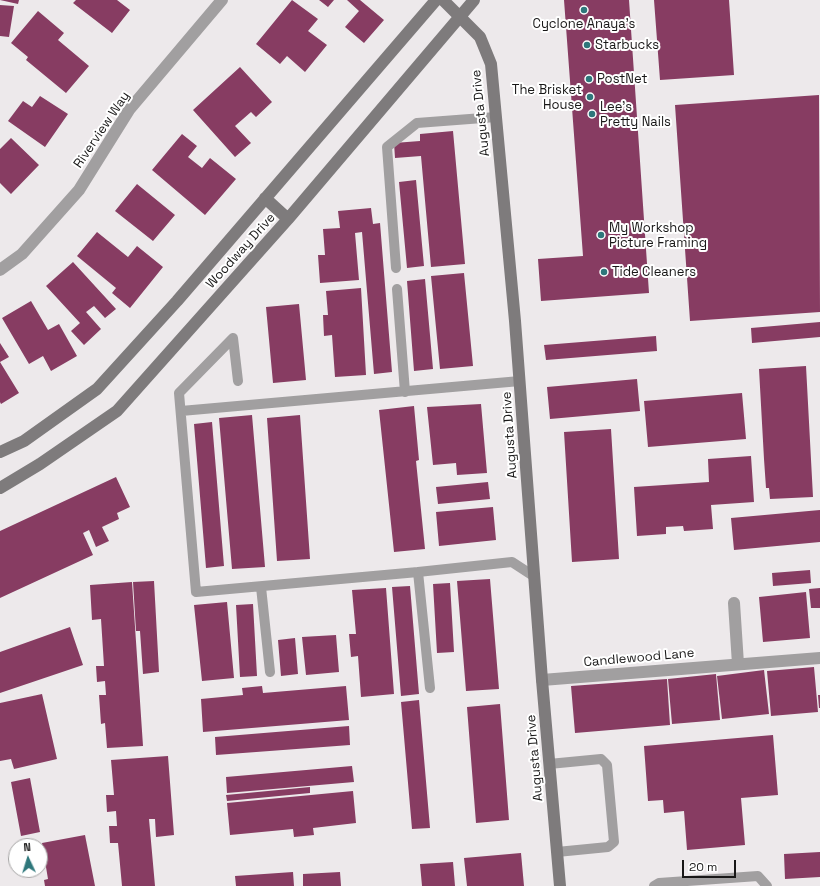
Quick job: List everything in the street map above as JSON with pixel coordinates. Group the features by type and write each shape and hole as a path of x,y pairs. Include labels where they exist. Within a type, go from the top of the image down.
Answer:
{"main road":[{"name":"Woodway Drive","path":"0,452 24,441 97,389 177,301 436,0"},
{"name":"Augusta Drive","path":"443,0 480,36 491,64 520,381 536,576 542,680 560,886"},
{"name":"Woodway Drive","path":"0,488 40,464 117,411 288,220 474,0"},
{"path":"265,198 288,220"}],"street":[{"name":"Riverview Way","path":"0,270 22,254 78,190 129,110 222,0"},
{"path":"734,603 738,664"},
{"name":"Candlewood Lane","path":"542,680 820,658"}],"lane":[{"path":"396,268 387,147 417,123 496,117"},
{"path":"397,289 405,392"},
{"path":"238,382 233,338 179,393 196,592 512,562 536,576"},
{"path":"181,411 520,381"},
{"path":"418,572 430,688"},
{"path":"261,586 270,672"},
{"path":"549,764 601,759 606,765 614,842 608,846 557,852"},
{"path":"654,886 659,883 758,876 767,886"}],"building":[{"path":"0,0 19,0 18,4"},
{"path":"76,0 117,0 130,10 112,33 73,3"},
{"path":"292,0 318,19 308,31 327,45 305,72 287,56 280,64 256,44"},
{"path":"319,0 334,0 328,7"},
{"path":"347,0 360,0 384,20 364,43 345,27 359,11"},
{"path":"564,0 629,0 649,293 541,301 538,259 583,256"},
{"path":"654,0 729,0 734,75 660,80"},
{"path":"0,5 14,6 9,37 0,36"},
{"path":"38,11 64,33 58,40 89,66 66,93 26,60 28,57 11,43"},
{"path":"240,67 272,102 256,117 251,112 235,126 251,143 235,157 193,110"},
{"path":"819,95 820,312 690,321 675,105"},
{"path":"40,96 68,114 45,147 8,121 23,101 32,107"},
{"path":"453,131 465,264 431,267 421,156 395,158 394,143 420,141 420,134"},
{"path":"182,134 197,146 188,157 202,168 210,158 236,179 205,215 152,170"},
{"path":"11,138 39,165 11,194 0,183 0,149"},
{"path":"416,180 424,266 407,268 399,182"},
{"path":"137,184 175,215 153,241 115,211"},
{"path":"371,208 373,224 380,223 392,372 374,374 362,232 355,233 359,280 320,283 318,255 325,255 323,229 340,228 338,211"},
{"path":"97,232 128,257 137,246 163,267 130,308 112,293 116,288 77,256"},
{"path":"73,262 116,309 105,318 94,306 86,312 101,329 84,345 71,331 80,323 46,286"},
{"path":"464,273 473,366 440,369 431,276"},
{"path":"425,279 433,369 414,371 407,281"},
{"path":"361,288 366,375 335,377 332,335 324,336 323,315 328,315 326,291"},
{"path":"31,301 48,330 59,324 77,356 51,371 43,356 29,364 2,318"},
{"path":"299,304 306,380 273,383 266,307"},
{"path":"820,322 820,337 752,343 751,328"},
{"path":"656,336 657,351 546,360 544,345"},
{"path":"0,343 9,357 0,362"},
{"path":"0,362 19,393 1,404 0,402"},
{"path":"806,366 813,497 770,499 769,488 766,488 759,369"},
{"path":"637,379 640,411 550,419 547,387"},
{"path":"742,393 746,439 648,447 644,401"},
{"path":"481,404 487,473 457,475 456,463 433,465 427,407"},
{"path":"414,406 419,460 416,461 425,549 394,552 379,410"},
{"path":"252,415 265,567 232,569 219,418"},
{"path":"300,415 310,559 277,561 267,418"},
{"path":"212,422 224,566 206,568 194,424"},
{"path":"611,429 619,559 572,562 564,432"},
{"path":"751,456 754,502 711,505 713,529 684,531 683,526 666,527 666,534 637,536 634,487 709,482 708,459"},
{"path":"116,477 130,507 117,513 119,519 102,527 109,541 96,547 89,530 83,533 93,555 0,598 0,531"},
{"path":"488,482 490,499 438,504 436,487"},
{"path":"493,507 496,540 439,546 436,512"},
{"path":"820,510 820,542 734,550 731,518"},
{"path":"810,570 811,583 773,586 772,573"},
{"path":"490,579 499,689 466,691 457,581"},
{"path":"154,581 159,672 143,674 140,631 136,631 133,582"},
{"path":"132,582 143,746 107,748 105,723 101,724 99,695 106,695 105,681 97,682 96,666 104,666 101,619 92,620 90,585"},
{"path":"450,583 454,652 437,653 433,584"},
{"path":"410,586 419,694 401,696 392,587"},
{"path":"386,588 394,694 361,697 358,656 351,657 349,634 356,634 352,590"},
{"path":"820,588 820,608 811,608 809,589"},
{"path":"806,592 810,638 763,642 759,597"},
{"path":"227,602 234,678 202,681 194,605"},
{"path":"253,604 257,676 240,677 236,605"},
{"path":"70,627 83,665 0,693 0,652"},
{"path":"336,635 339,672 306,675 302,637"},
{"path":"295,638 298,674 281,676 278,640"},
{"path":"814,667 818,712 771,716 767,671"},
{"path":"764,670 769,714 722,719 717,676"},
{"path":"716,674 720,720 672,724 668,679"},
{"path":"667,679 670,725 575,733 571,686"},
{"path":"262,686 263,693 346,686 349,720 203,732 201,699 243,695 242,688"},
{"path":"42,694 57,759 14,769 11,759 0,761 0,703"},
{"path":"818,695 820,695 820,708 819,708"},
{"path":"419,700 430,828 412,829 401,702"},
{"path":"500,704 509,820 476,823 467,707"},
{"path":"349,726 350,745 216,755 215,737"},
{"path":"773,735 778,795 741,798 745,845 687,850 684,811 664,813 663,800 648,801 644,746"},
{"path":"168,756 174,835 156,837 155,819 149,819 155,886 122,886 118,843 110,843 109,826 117,826 116,811 107,812 106,795 114,795 111,760"},
{"path":"352,766 354,782 227,793 226,777"},
{"path":"30,778 40,832 21,836 11,782"},
{"path":"310,787 310,793 227,801 226,795"},
{"path":"353,791 356,823 313,828 314,835 294,837 293,829 230,835 227,803"},
{"path":"85,835 95,886 45,886 44,880 48,879 48,842"},
{"path":"820,852 820,877 785,879 784,854"},
{"path":"521,853 524,886 467,886 464,858"},
{"path":"453,862 455,886 422,886 420,864"},
{"path":"293,872 294,886 236,886 235,876"},
{"path":"340,872 341,886 303,886 303,874"}],"place":[{"name":"Cyclone Anaya's","path":"584,10"},
{"name":"Starbucks","path":"587,45"},
{"name":"PostNet","path":"589,79"},
{"name":"The Brisket House","path":"590,97"},
{"name":"Lee's Pretty Nails","path":"592,114"},
{"name":"My Workshop Picture Framing","path":"601,235"},
{"name":"Tide Cleaners","path":"604,272"}]}
